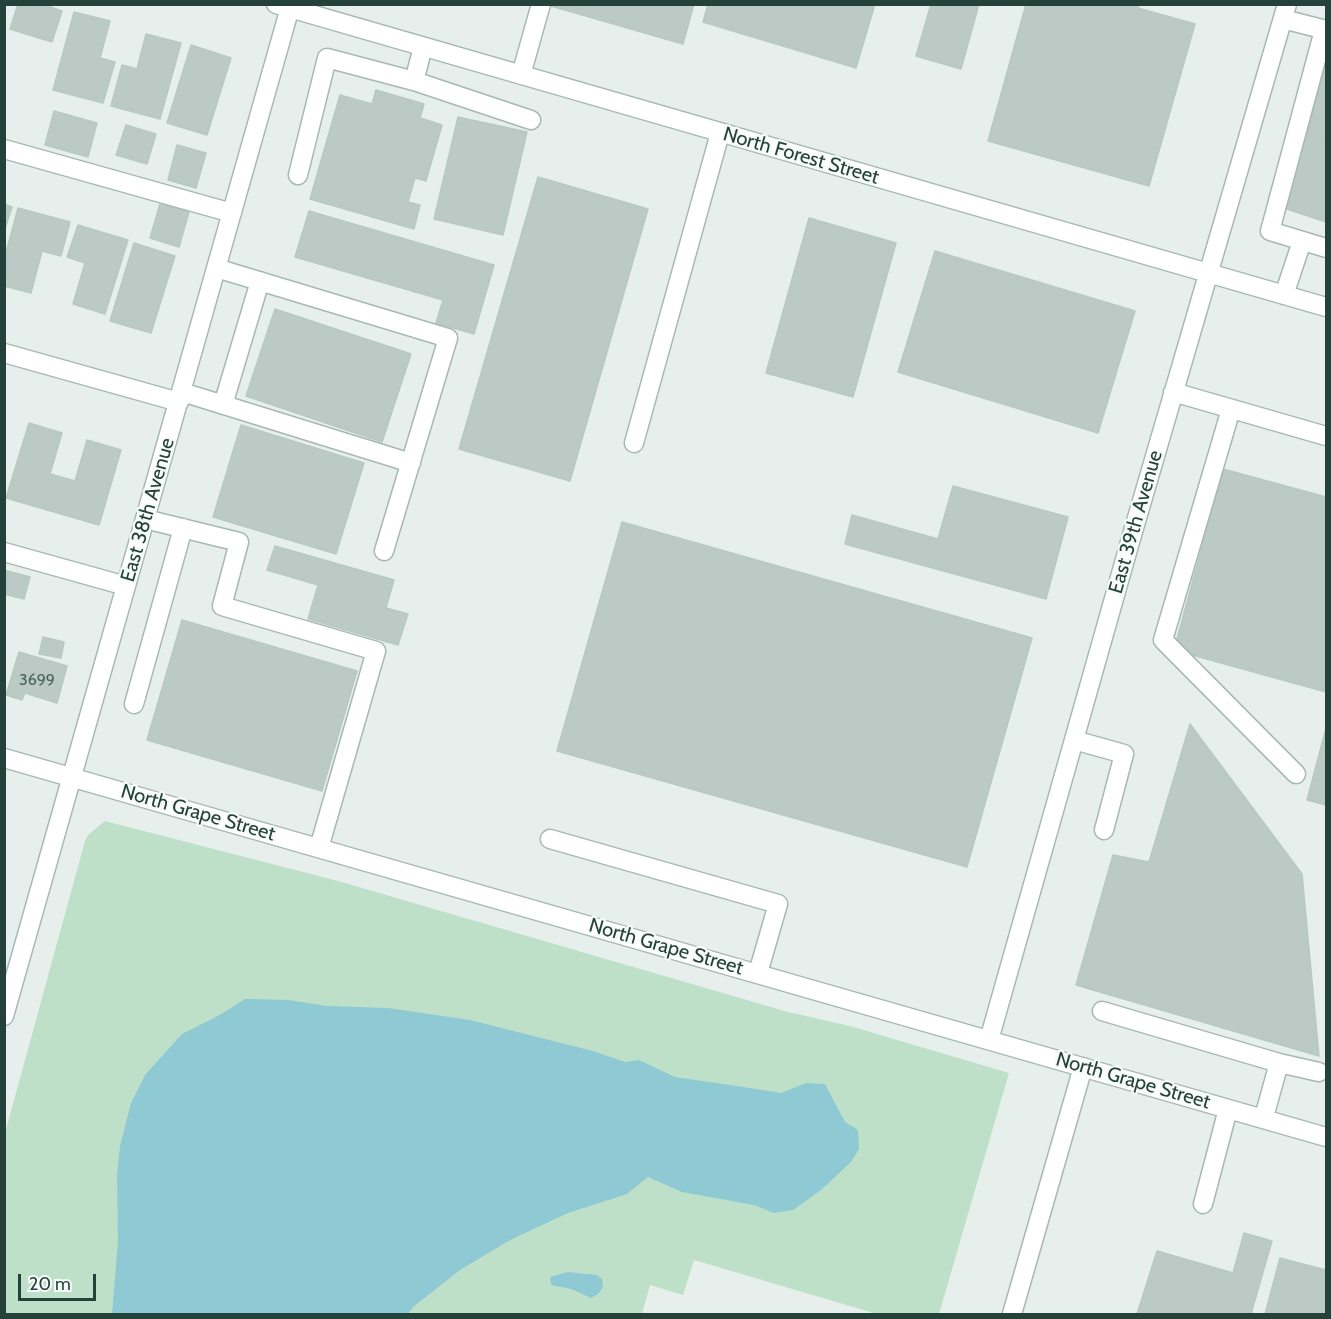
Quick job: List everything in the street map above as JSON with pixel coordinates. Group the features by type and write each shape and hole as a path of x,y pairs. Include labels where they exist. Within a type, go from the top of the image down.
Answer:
{"street":[{"path":"521,75 541,4"},
{"name":"North Forest Street","path":"285,6 1326,307"},
{"name":"East 38th Avenue","path":"4,1016 12,959 71,777 126,586 232,213 285,6"},
{"path":"1285,12 1325,30 1270,231 1326,248"},
{"name":"East 39th Avenue","path":"989,1040 1173,392 1285,12"},
{"path":"414,81 423,47"},
{"path":"298,175 327,58 414,81 531,120"},
{"path":"634,443 720,132"},
{"path":"4,149 232,213"},
{"path":"1284,295 1302,241"},
{"path":"216,268 448,338 384,551"},
{"path":"223,405 260,281"},
{"path":"4,353 180,397 223,405 411,463"},
{"path":"1173,392 1326,436"},
{"path":"1231,409 1163,640 1296,774"},
{"path":"145,519 239,542 222,606 376,651 319,848"},
{"path":"134,704 183,528"},
{"path":"4,552 126,586"},
{"path":"1074,740 1124,754 1104,830"},
{"name":"North Grape Street","path":"4,758 1228,1109 1264,1117 1326,1137"},
{"path":"550,839 778,904 758,973"},
{"path":"1102,1011 1279,1063 1319,1071"},
{"path":"1264,1117 1279,1063"},
{"path":"1012,1314 1083,1067"},
{"path":"1203,1204 1228,1109"}],"green space":[{"path":"105,821 338,881 788,1012 850,1026 1009,1073 939,1314 877,1314 694,1260 683,1295 650,1285 642,1314 5,1314 5,1133 85,841 88,835"}],"water":[{"path":"245,999 289,1000 327,1006 388,1008 470,1020 593,1051 625,1062 639,1060 675,1077 781,1093 806,1083 825,1084 845,1122 858,1130 859,1149 851,1162 821,1190 793,1210 774,1213 754,1205 682,1192 648,1177 627,1194 568,1213 510,1240 460,1270 413,1307 408,1314 112,1314 118,1241 117,1176 120,1146 131,1103 145,1075 182,1034"},
{"path":"568,1272 597,1275 602,1279 603,1287 591,1298 571,1289 551,1285 550,1277"}],"building":[{"path":"18,4 42,4 62,11 52,42 10,29"},
{"path":"544,4 694,4 683,44"},
{"path":"708,4 875,4 856,68 703,22"},
{"path":"931,4 979,4 961,69 916,56"},
{"path":"1026,4 1139,4 1138,8 1195,24 1149,186 988,141"},
{"path":"74,12 110,21 100,58 115,62 103,103 53,90"},
{"path":"146,34 181,43 160,119 111,106 122,65 137,69"},
{"path":"191,45 231,58 207,135 167,123"},
{"path":"1326,62 1326,141 1307,135"},
{"path":"376,90 424,104 420,118 442,125 426,181 415,178 408,202 420,205 414,229 310,199 340,95 372,104"},
{"path":"54,111 97,123 88,157 45,145"},
{"path":"458,117 527,132 503,235 434,219"},
{"path":"126,125 156,134 147,164 116,155"},
{"path":"1307,135 1326,141 1326,222 1284,208"},
{"path":"177,145 206,153 196,188 168,180"},
{"path":"538,177 648,209 570,481 459,449"},
{"path":"4,204 12,207 4,232"},
{"path":"160,204 189,212 179,247 150,238"},
{"path":"18,208 70,222 61,256 42,251 31,293 4,286 4,260"},
{"path":"309,211 494,265 474,334 436,323 443,300 295,257"},
{"path":"809,218 896,243 853,397 766,373"},
{"path":"78,225 128,240 105,314 73,304 85,263 67,257"},
{"path":"134,243 175,256 151,333 110,321"},
{"path":"935,251 1135,311 1098,433 898,372"},
{"path":"275,309 411,354 382,442 246,396"},
{"path":"29,423 62,433 50,474 75,481 87,440 121,450 99,525 6,498"},
{"path":"241,425 364,463 336,554 213,517"},
{"path":"1223,469 1326,497 1326,692 1174,650"},
{"path":"953,486 1068,517 1046,599 845,544 852,515 938,539"},
{"path":"622,522 1032,638 967,867 557,751"},
{"path":"275,546 394,580 386,608 408,614 398,645 308,619 318,585 267,570"},
{"path":"4,570 30,577 24,599 4,594"},
{"path":"182,620 357,671 322,791 147,740"},
{"path":"43,637 64,642 61,658 39,654"},
{"path":"19,652 67,666 57,703 25,693 22,700 6,695"},
{"path":"1190,724 1302,874 1319,1056 1076,985 1113,855 1149,862"},
{"path":"1326,728 1326,805 1307,800"},
{"path":"1244,1233 1272,1241 1251,1314 1137,1314 1157,1251 1233,1273"},
{"path":"1280,1258 1326,1270 1326,1314 1265,1314"}]}
